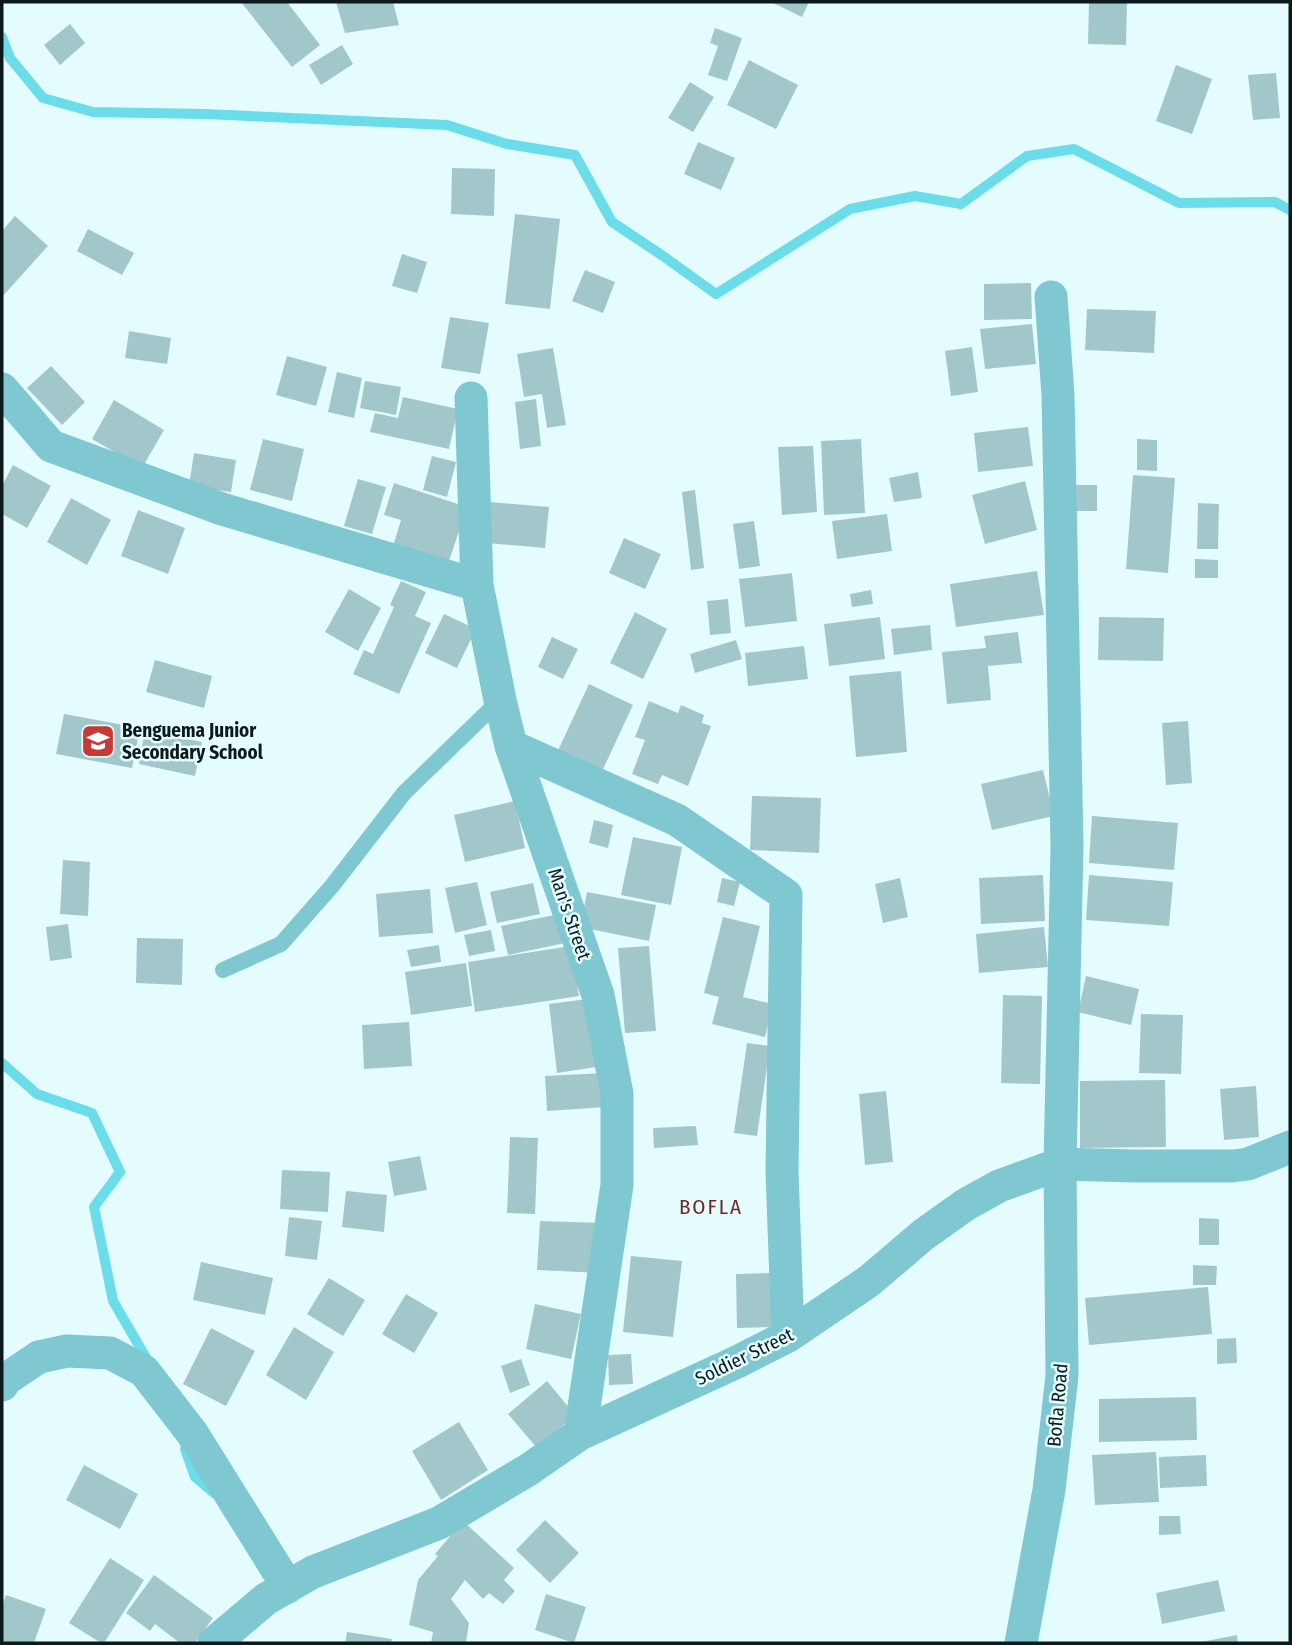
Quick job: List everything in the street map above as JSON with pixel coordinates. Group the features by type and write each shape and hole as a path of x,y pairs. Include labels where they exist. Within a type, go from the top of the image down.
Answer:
{"street":[{"name":"Bofla Road","path":"1021,1643 1049,1490 1062,1376 1060,1164 1067,846 1058,395 1051,297"},
{"path":"2,389 51,446 222,509 477,585"},
{"name":"Man's Street","path":"471,398 477,585 500,700 511,746 598,995 617,1094 617,1185 580,1434"},
{"path":"511,746 677,820 786,895 782,1172 789,1336"},
{"name":"Soldier Street","path":"214,1643 266,1599 313,1572 439,1523 528,1470 580,1434 789,1336 869,1281 923,1235 965,1205 999,1186 1060,1164 1233,1166 1248,1164 1290,1147"},
{"path":"2,1385 6,1379 39,1357 67,1351 110,1353 144,1371 192,1433 288,1587"}],"lane":[{"path":"223,970 281,944 332,886 404,793 500,700"}],"building":[{"path":"241,2 287,2 320,45 292,67"},
{"path":"336,2 393,2 399,25 345,33"},
{"path":"771,2 809,2 802,17"},
{"path":"1089,2 1127,2 1126,45 1088,44"},
{"path":"70,24 85,43 60,65 44,45"},
{"path":"715,28 742,38 727,81 708,75 718,46 710,43"},
{"path":"342,45 353,64 321,85 309,65"},
{"path":"749,60 798,85 776,129 727,105"},
{"path":"1176,65 1212,79 1192,134 1156,121"},
{"path":"1276,73 1280,118 1253,120 1248,75"},
{"path":"690,82 714,97 693,132 668,118"},
{"path":"698,142 735,158 721,190 684,174"},
{"path":"452,168 495,169 494,216 451,214"},
{"path":"515,214 560,219 550,309 505,304"},
{"path":"15,216 48,246 2,297 2,231"},
{"path":"88,229 134,253 122,275 77,251"},
{"path":"402,254 427,262 417,293 392,286"},
{"path":"585,270 615,282 603,313 572,301"},
{"path":"1031,283 1032,319 984,320 984,284"},
{"path":"1087,309 1156,311 1154,353 1085,350"},
{"path":"450,317 489,323 480,374 441,368"},
{"path":"1032,324 1036,364 985,369 980,329"},
{"path":"129,331 171,338 167,364 125,358"},
{"path":"972,347 978,392 951,396 945,351"},
{"path":"553,348 566,425 547,428 542,394 524,397 517,354"},
{"path":"287,356 327,367 316,406 276,395"},
{"path":"51,366 85,402 62,425 27,388"},
{"path":"337,372 362,378 354,418 328,412"},
{"path":"365,381 401,387 396,415 360,408"},
{"path":"403,397 458,409 449,449 370,432 375,413 398,418"},
{"path":"536,399 541,446 520,449 515,402"},
{"path":"114,400 164,430 142,468 92,439"},
{"path":"1028,427 1033,466 978,472 974,433"},
{"path":"263,439 304,449 292,501 250,490"},
{"path":"861,439 865,513 824,515 821,441"},
{"path":"1137,439 1157,440 1157,471 1137,470"},
{"path":"813,446 817,512 782,515 778,447"},
{"path":"194,453 236,460 231,492 189,486"},
{"path":"432,456 456,462 447,497 423,490"},
{"path":"13,465 51,486 27,528 2,514 2,486"},
{"path":"918,472 922,498 894,502 889,478"},
{"path":"1133,475 1175,478 1168,573 1126,569"},
{"path":"358,479 386,487 372,534 344,526"},
{"path":"1025,481 1037,530 985,544 972,495"},
{"path":"394,483 467,507 448,564 393,546 401,520 384,515"},
{"path":"1074,485 1097,485 1097,511 1073,511"},
{"path":"695,490 704,568 691,570 682,492"},
{"path":"71,498 111,520 87,565 47,542"},
{"path":"489,502 549,507 545,548 486,543"},
{"path":"1198,503 1219,504 1218,549 1197,549"},
{"path":"138,510 185,528 168,574 121,556"},
{"path":"887,514 892,551 837,559 832,521"},
{"path":"754,521 760,566 739,569 733,524"},
{"path":"624,538 661,554 645,589 609,573"},
{"path":"1195,559 1218,560 1218,578 1195,578"},
{"path":"1037,571 1044,615 956,627 950,584"},
{"path":"792,573 797,621 745,627 739,579"},
{"path":"401,581 426,592 415,616 431,623 399,694 353,674 364,650 373,654 394,607 390,605"},
{"path":"349,589 381,608 358,651 325,632"},
{"path":"871,590 873,604 852,607 850,594"},
{"path":"728,599 731,633 710,635 707,601"},
{"path":"635,612 667,629 643,679 610,663"},
{"path":"444,614 476,629 457,668 425,653"},
{"path":"880,617 885,659 829,666 824,624"},
{"path":"1099,617 1164,618 1163,661 1098,660"},
{"path":"930,625 932,650 894,655 891,629"},
{"path":"1018,632 1022,663 988,666 991,700 947,704 942,652 986,648 984,636"},
{"path":"552,637 578,649 563,679 538,667"},
{"path":"736,640 742,659 695,673 690,654"},
{"path":"804,646 808,679 748,686 745,653"},
{"path":"155,660 212,676 204,708 146,692"},
{"path":"901,671 907,752 856,757 849,676"},
{"path":"589,684 633,705 598,780 554,759"},
{"path":"649,701 678,713 681,705 704,715 702,723 711,726 688,786 662,775 658,784 632,774 645,740 635,737"},
{"name":"Benguema Junior Secondary School","path":"64,714 140,728 132,768 56,754"},
{"path":"1188,721 1192,783 1166,785 1162,723"},
{"path":"145,730 202,742 195,776 139,764"},
{"path":"1043,770 1054,816 992,830 981,784"},
{"path":"752,796 821,798 819,853 750,850"},
{"path":"515,801 525,848 465,862 454,815"},
{"path":"1092,816 1178,823 1174,870 1089,863"},
{"path":"594,820 613,825 608,848 589,843"},
{"path":"633,837 682,847 671,905 621,895"},
{"path":"63,860 90,862 88,916 60,914"},
{"path":"1043,875 1045,921 981,924 979,878"},
{"path":"1089,875 1173,882 1169,926 1086,920"},
{"path":"722,878 740,882 734,906 717,902"},
{"path":"900,878 908,917 883,923 875,884"},
{"path":"477,882 487,925 455,933 445,888"},
{"path":"533,883 540,914 497,923 490,892"},
{"path":"430,889 433,933 379,937 376,894"},
{"path":"587,892 656,905 649,941 580,927"},
{"path":"559,914 565,943 508,955 501,926"},
{"path":"723,917 760,926 743,997 773,1004 765,1037 712,1024 719,997 704,993"},
{"path":"68,924 72,958 50,961 46,927"},
{"path":"1044,927 1048,967 979,973 976,934"},
{"path":"491,930 495,951 469,956 464,935"},
{"path":"137,938 183,939 182,985 136,983"},
{"path":"439,945 441,962 411,967 407,950"},
{"path":"571,946 579,996 475,1012 468,962"},
{"path":"649,946 656,1031 625,1033 618,948"},
{"path":"466,963 472,1006 411,1015 405,972"},
{"path":"1086,976 1139,989 1131,1025 1078,1012"},
{"path":"1003,995 1042,996 1040,1084 1001,1083"},
{"path":"587,999 596,1067 557,1073 549,1004"},
{"path":"1141,1014 1183,1015 1181,1074 1139,1073"},
{"path":"409,1022 412,1066 364,1069 362,1025"},
{"path":"747,1043 770,1046 757,1136 734,1133"},
{"path":"604,1073 606,1107 547,1111 545,1076"},
{"path":"1165,1080 1166,1147 1080,1148 1080,1081"},
{"path":"1256,1086 1259,1137 1224,1140 1220,1089"},
{"path":"886,1091 893,1162 865,1165 859,1094"},
{"path":"696,1126 698,1145 654,1148 653,1128"},
{"path":"510,1137 538,1138 535,1214 507,1213"},
{"path":"420,1156 427,1190 394,1196 388,1162"},
{"path":"282,1170 330,1172 328,1212 280,1209"},
{"path":"346,1191 387,1195 384,1232 342,1227"},
{"path":"289,1217 322,1221 317,1260 285,1256"},
{"path":"1199,1218 1219,1219 1219,1245 1199,1245"},
{"path":"540,1221 602,1223 600,1273 537,1270"},
{"path":"631,1256 682,1261 673,1337 623,1332"},
{"path":"201,1262 273,1278 265,1315 193,1300"},
{"path":"1193,1265 1217,1266 1216,1285 1193,1285"},
{"path":"772,1273 773,1327 737,1328 736,1274"},
{"path":"329,1278 365,1300 343,1336 307,1314"},
{"path":"1208,1287 1212,1334 1089,1345 1085,1298"},
{"path":"406,1294 438,1313 414,1353 382,1334"},
{"path":"535,1304 581,1314 571,1359 526,1349"},
{"path":"294,1327 334,1352 306,1400 266,1375"},
{"path":"211,1328 255,1351 226,1406 183,1384"},
{"path":"1236,1338 1237,1363 1217,1364 1217,1339"},
{"path":"631,1354 633,1384 609,1385 608,1355"},
{"path":"521,1359 530,1385 510,1393 501,1366"},
{"path":"547,1381 575,1415 537,1448 508,1414"},
{"path":"1196,1397 1197,1440 1099,1442 1099,1399"},
{"path":"459,1422 488,1470 441,1500 412,1451"},
{"path":"1156,1452 1159,1502 1095,1505 1092,1455"},
{"path":"1206,1455 1207,1486 1160,1488 1159,1457"},
{"path":"84,1465 138,1494 120,1529 66,1500"},
{"path":"1159,1516 1180,1516 1181,1534 1159,1535"},
{"path":"545,1520 579,1553 550,1583 516,1550"},
{"path":"463,1521 514,1568 504,1580 515,1591 503,1604 489,1593 483,1599 465,1580 451,1599 469,1623 466,1643 431,1643 433,1632 409,1625 418,1580 438,1556 435,1554"},
{"path":"110,1558 144,1580 104,1643 101,1643 69,1623"},
{"path":"154,1575 213,1618 195,1643 180,1643 155,1624 150,1631 126,1613"},
{"path":"1218,1580 1225,1611 1162,1624 1156,1593"},
{"path":"546,1594 586,1607 574,1643 535,1630"},
{"path":"6,1595 46,1609 34,1643 2,1643 2,1606"},
{"path":"347,1632 392,1639 391,1643 345,1643"},
{"path":"1237,1635 1238,1643 1201,1643 1201,1642"}],"waterway":[{"path":"2,37 10,58 43,98 93,112 205,114 447,125 507,144 575,155 612,222 716,294 850,209 915,196 961,204 1027,156 1074,149 1179,203 1275,202 1290,210"},
{"path":"2,1063 37,1094 92,1113 120,1172 94,1207 113,1301 148,1361"},
{"path":"185,1449 195,1477 214,1493"}],"place":[{"name":"Benguema Junior Secondary School","path":"98,741"}],"district":[{"name":"BOFLA","path":"711,1207"}]}
